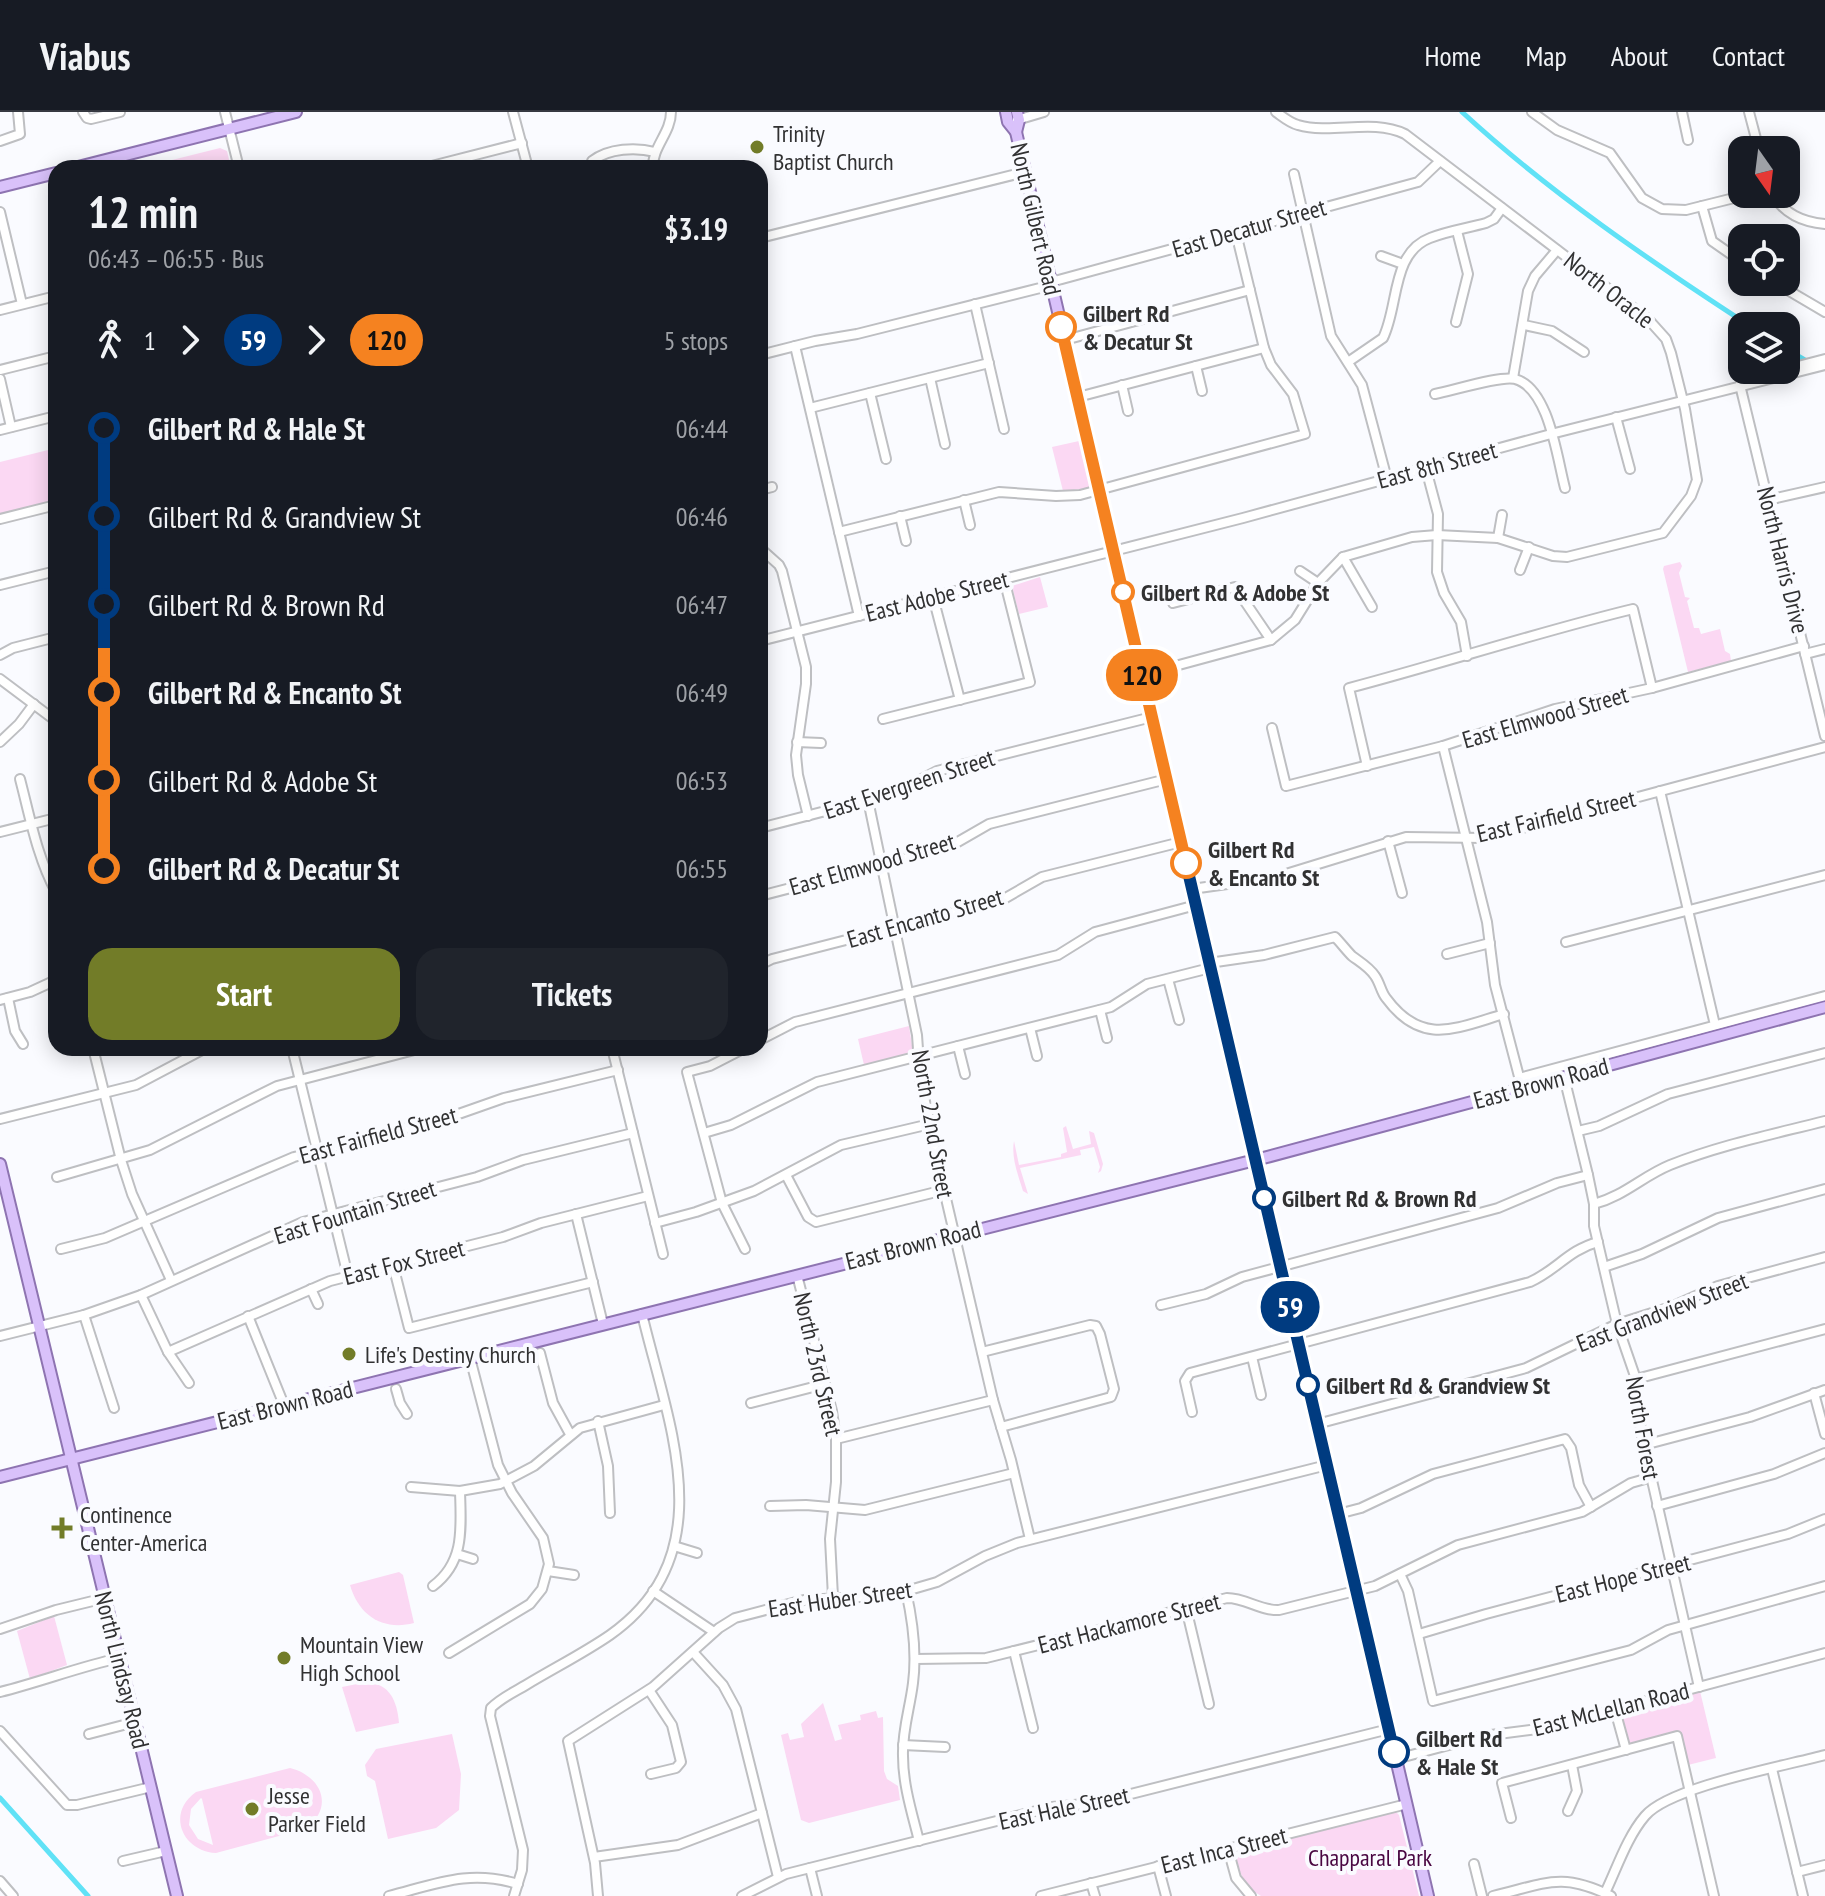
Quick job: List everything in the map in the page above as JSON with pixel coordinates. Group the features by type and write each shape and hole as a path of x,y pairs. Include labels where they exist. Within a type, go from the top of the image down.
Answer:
{"main road":[{"path":"124,160 296,112"},
{"name":"North Gilbert Road","path":"1012,116 1428,1896"},
{"path":"0,187 48,175"},
{"name":"East Brown Road","path":"0,1477 1255,1160 1520,1083 1564,1077 1825,1007"},
{"name":"North Lindsay Road","path":"0,1164 177,1896"}],"street":[{"path":"0,141 20,134 18,112"},
{"path":"85,115 120,112"},
{"path":"225,112 237,160"},
{"path":"513,112 526,160"},
{"path":"1012,116 1044,112"},
{"name":"North Oracle","path":"1276,112 1297,125 1393,128 1405,134 1659,327 1666,339 1683,400 1697,480 1691,496 1663,533 1580,555 1553,556 1529,547"},
{"path":"1532,112 1557,130 1610,153 1631,184 1651,205 1675,211 1728,200"},
{"path":"1682,112 1688,140"},
{"path":"1749,112 1755,136"},
{"path":"654,160 673,118"},
{"path":"455,160 522,143"},
{"path":"1610,153 1616,143"},
{"path":"593,160 634,148 655,152"},
{"name":"East Decatur Street","path":"768,353 975,304 1418,182 1440,161"},
{"path":"768,236 1025,172"},
{"path":"1294,174 1331,336 1362,385 1387,479"},
{"path":"1702,206 1712,241 1728,252"},
{"path":"1348,362 1383,338 1403,264 1410,252 1431,237 1494,219 1502,208"},
{"path":"1783,208 1808,222 1825,224"},
{"path":"0,212 22,304"},
{"path":"1456,322 1468,274 1457,231"},
{"path":"839,532 999,492 1062,497 1100,490 1305,434 1293,394 1271,365 1264,348 1236,233"},
{"path":"1513,378 1528,291 1535,276 1557,250"},
{"path":"1381,256 1403,264"},
{"path":"1065,340 1250,290"},
{"path":"1800,296 1824,309"},
{"path":"0,310 48,298"},
{"path":"975,304 1004,429"},
{"path":"1524,325 1552,331 1584,352"},
{"path":"795,346 859,616"},
{"path":"1078,397 1264,348"},
{"path":"0,370 48,358"},
{"name":"East 8th Street","path":"1800,368 1822,362"},
{"path":"810,408 989,363"},
{"path":"1196,366 1202,391"},
{"name":"East 8th Street","path":"1800,368 1804,367"},
{"path":"930,378 945,444"},
{"path":"1435,394 1513,378 1530,387 1542,401 1565,488"},
{"path":"0,379 11,427"},
{"name":"East 8th Street","path":"1114,552 1743,384"},
{"path":"1122,385 1128,411"},
{"name":"North Harris Drive","path":"1740,385 1825,736"},
{"path":"870,393 886,459"},
{"path":"1616,417 1630,469"},
{"path":"0,430 48,418"},
{"path":"1426,469 1438,514 1437,572 1444,593 1461,622 1467,656"},
{"path":"768,488 772,487"},
{"path":"1768,500 1825,487"},
{"path":"964,500 970,525"},
{"path":"0,519 48,507"},
{"path":"1498,538 1502,515"},
{"path":"900,516 906,541"},
{"path":"1142,675 1271,640 1295,620 1318,583 1343,557 1412,537 1498,538 1529,547 1520,570"},
{"name":"East Adobe Street","path":"768,639 1114,552"},
{"path":"768,555 782,571 804,655 806,684 797,742 798,775 808,816"},
{"path":"1343,557 1372,607"},
{"path":"1300,571 1318,583"},
{"path":"0,585 48,573"},
{"path":"883,719 1030,682 1004,579"},
{"path":"1173,603 1235,587 1271,640"},
{"path":"933,597 960,700"},
{"path":"1367,766 1349,688 1566,626 1633,609 1652,688"},
{"path":"1295,620 1304,627"},
{"path":"0,655 13,648 48,639"},
{"name":"East Elmwood Street","path":"1272,728 1286,786 1443,746 1546,711 1804,650 1825,649"},
{"path":"0,679 48,715"},
{"path":"0,742 34,704"},
{"name":"East Evergreen Street","path":"768,826 895,793 937,771 1152,717"},
{"path":"797,742 821,743"},
{"path":"1443,746 1490,943 1495,985 1520,1083"},
{"name":"East Fairfield Street","path":"1192,889 1276,877 1388,841 1419,836 1464,838 1499,835 1825,747"},
{"path":"20,779 48,877"},
{"name":"East Elmwood Street","path":"768,894 949,847 989,824 1167,779"},
{"path":"1660,791 1715,1025"},
{"name":"North 22nd Street","path":"868,800 944,1190 993,1400 1030,1539"},
{"path":"0,832 48,820"},
{"path":"1388,841 1402,893"},
{"name":"East Encanto Street","path":"768,961 1002,900 1042,877 1181,842"},
{"path":"1566,942 1825,875"},
{"path":"768,1036 795,1022 1058,955 1095,932 1196,905"},
{"path":"704,1133 731,1125 817,1082 1111,1007 1147,984 1210,965 1335,937 1377,978 1384,996 1400,1015 1423,1029 1444,1031 1504,1014"},
{"path":"1447,954 1490,943"},
{"path":"1168,979 1179,1020"},
{"path":"23,1044 4,999 48,984"},
{"name":"East Brown Road","path":"1520,1083 1825,996"},
{"path":"1100,1010 1107,1038"},
{"path":"1030,1028 1037,1056"},
{"path":"958,1046 965,1074"},
{"path":"1578,1131 1599,1126 1668,1094 1825,1053"},
{"path":"95,1056 121,1160 171,1280"},
{"path":"0,1119 104,1095 144,1082 191,1056"},
{"path":"294,1056 348,1276"},
{"path":"57,1177 150,1150 277,1086 391,1056"},
{"path":"614,1056 663,1254"},
{"path":"729,1056 710,1066 687,1072 722,1203 745,1249"},
{"name":"East Fairfield Street","path":"61,1249 105,1238 294,1157 450,1117 504,1098 618,1070"},
{"name":"North Forest","path":"1564,1077 1588,1175 1598,1242 1617,1324 1636,1379 1644,1445 1699,1687"},
{"path":"1594,1204 1615,1198 1665,1167 1692,1156 1825,1121"},
{"path":"655,1223 754,1191 841,1145 930,1124"},
{"name":"East Fountain Street","path":"39,1326 84,1315 141,1295 303,1222 477,1177 523,1160 633,1133"},
{"path":"786,1175 808,1217 816,1222 944,1190"},
{"path":"1161,1305 1206,1294 1238,1279 1498,1208 1557,1183 1588,1175"},
{"path":"1604,1267 1642,1254 1718,1218 1825,1189"},
{"name":"East Fox Street","path":"168,1352 311,1289 348,1276 648,1196"},
{"path":"576,1214 603,1324"},
{"path":"1192,1412 1185,1381 1188,1374 1530,1282 1554,1269 1572,1252 1598,1242"},
{"name":"East Grandview Street","path":"1317,1424 1526,1368 1617,1324 1671,1307 1718,1286 1825,1257"},
{"path":"393,1265 409,1328 593,1282"},
{"name":"North 23rd Street","path":"797,1275 836,1439 837,1473 830,1539 833,1597"},
{"path":"311,1289 318,1304"},
{"path":"141,1295 168,1352 189,1383"},
{"path":"514,1896 523,1865 523,1850 490,1716 491,1708 607,1637 629,1619 653,1591 674,1546 680,1516 681,1485 642,1314"},
{"path":"84,1315 114,1408"},
{"path":"248,1316 284,1405"},
{"path":"0,1336 39,1326"},
{"path":"982,1352 1087,1326 1096,1326 1100,1334 1113,1395 1105,1400 1001,1427"},
{"path":"1636,1379 1825,1329"},
{"path":"540,1353 553,1403 570,1434"},
{"path":"1252,1357 1261,1395"},
{"path":"449,1653 530,1604 542,1589 548,1571 543,1538 505,1482 496,1460 470,1358"},
{"path":"751,1403 825,1384"},
{"path":"396,1389 407,1414"},
{"path":"1644,1445 1750,1417 1825,1390"},
{"path":"1814,1393 1825,1434"},
{"path":"836,1439 993,1400"},
{"path":"411,1487 460,1491 483,1489 505,1482 534,1466 570,1434 598,1421 664,1405"},
{"path":"598,1421 609,1474 610,1513"},
{"path":"1338,1514 1357,1510 1433,1474 1565,1439 1571,1448 1579,1485 1591,1507"},
{"path":"1657,1506 1774,1474 1825,1453"},
{"name":"East Huber Street","path":"594,1857 568,1741 649,1690 731,1620 795,1601 879,1596 906,1591 937,1582 1001,1548 1030,1539 1327,1465"},
{"path":"770,1506 872,1509 1014,1473"},
{"name":"East Hackamore Street","path":"915,1659 975,1660 1233,1598 1263,1609 1279,1610 1357,1591 1381,1584 1458,1545 1575,1514 1631,1483 1652,1477"},
{"path":"433,1586 445,1575 457,1554 461,1535 460,1491"},
{"name":"East Hope Street","path":"1419,1634 1788,1534 1825,1519"},
{"path":"674,1546 697,1553"},
{"path":"457,1554 473,1559"},
{"path":"548,1571 574,1575"},
{"path":"1400,1574 1408,1591 1433,1701 1631,1650 1668,1630 1825,1586"},
{"path":"653,1591 714,1632"},
{"path":"906,1591 915,1659 903,1745 905,1784 919,1841"},
{"path":"0,1629 105,1598"},
{"path":"1186,1608 1209,1704"},
{"path":"1014,1651 1033,1728"},
{"path":"693,1652 719,1679 734,1702 778,1877"},
{"name":"East McLellan Road","path":"1396,1759 1483,1736 1546,1728 1825,1653"},
{"path":"0,1692 119,1658"},
{"path":"649,1690 672,1725 681,1762 676,1768 651,1774"},
{"path":"1615,1710 1626,1750"},
{"path":"89,1734 135,1722"},
{"name":"East Hale Street","path":"742,1896 778,1877 810,1868 1052,1807 1096,1803 1389,1729"},
{"path":"0,1731 67,1805 151,1787"},
{"path":"1511,1818 1502,1783 1677,1736 1714,1896"},
{"path":"903,1745 945,1747"},
{"path":"1493,1896 1558,1880 1581,1883 1608,1895 1634,1832 1658,1804 1691,1790 1825,1755"},
{"path":"1568,1811 1577,1791 1572,1765"},
{"path":"1772,1769 1803,1896"},
{"name":"East Inca Street","path":"1041,1896 1407,1804"},
{"path":"598,1896 594,1857 678,1845 762,1813"},
{"path":"1228,1849 1236,1878 1251,1896"},
{"path":"123,1861 166,1851"},
{"path":"1474,1864 1482,1896"},
{"path":"1797,1872 1825,1865"},
{"path":"1158,1866 1166,1896"},
{"path":"810,1868 817,1896"},
{"path":"1696,1873 1708,1869"},
{"path":"389,1896 478,1876 518,1884"},
{"path":"0,1881 13,1896"},
{"path":"1091,1883 1095,1896"},
{"path":"429,1886 431,1896"}],"green space":[{"path":"220,148 227,151 229,160 172,160"},
{"path":"1079,441 1090,488 1063,491 1052,447"},
{"path":"48,450 48,502 0,514 0,462"},
{"path":"1680,562 1679,573 1685,597 1690,598 1687,601 1694,628 1699,628 1701,634 1720,629 1725,651 1730,654 1731,661 1688,672 1663,569"},
{"path":"1040,577 1048,607 1019,614 1012,586"},
{"path":"909,1026 913,1052 864,1065 858,1039"},
{"path":"1066,1126 1073,1149 1091,1144 1089,1131 1094,1133 1103,1164 1101,1171 1098,1173 1100,1167 1094,1147 1080,1150 1081,1155 1020,1168 1028,1194 1023,1191 1014,1160 1014,1141 1019,1165 1061,1157 1067,1152 1063,1128"},
{"path":"399,1572 403,1575 414,1623 382,1623 359,1605 350,1585"},
{"path":"54,1616 67,1665 30,1679 17,1631"},
{"path":"367,1682 381,1686 391,1695 399,1723 356,1732 342,1687"},
{"path":"1699,1687 1716,1758 1684,1766 1677,1737 1626,1750 1615,1710"},
{"path":"823,1703 835,1741 842,1739 838,1725 861,1720 860,1715 876,1711 878,1718 883,1717 884,1771 887,1779 898,1786 900,1800 809,1823 801,1820 781,1735 788,1733 790,1740 804,1737 801,1724"},
{"path":"452,1734 461,1774 459,1810 436,1828 388,1839 375,1781 367,1776 365,1765 376,1749"},
{"path":"290,1768 301,1772 317,1785 322,1803 320,1812 305,1829 216,1853 194,1846 182,1830 182,1810 196,1792","holes":["202,1799 213,1845 198,1839 189,1825 191,1809"]},
{"name":"Chapparal Park","path":"1396,1812 1419,1896 1261,1896 1247,1884 1235,1856 1238,1851"}],"waterway":[{"path":"1462,112 1530,170 1602,225 1729,312"},
{"path":"1800,357 1810,363"},
{"path":"0,1798 88,1896"}],"bus line":[{"name":"120","path":"1061,327 1186,863"},
{"name":"59","path":"1186,863 1394,1752"}],"place":[{"name":"Trinity Baptist Church","path":"757,147"},
{"name":"Gilbert Rd & Decatur St","path":"1061,327"},
{"name":"Gilbert Rd & Adobe St","path":"1123,592"},
{"name":"Gilbert Rd & Encanto St","path":"1186,863"},
{"name":"Gilbert Rd & Brown Rd","path":"1264,1198"},
{"name":"Life's Destiny Church","path":"349,1354"},
{"name":"Gilbert Rd & Grandview St","path":"1308,1385"},
{"name":"Continence Center-America","path":"62,1528"},
{"name":"Mountain View High School","path":"284,1658"},
{"name":"Gilbert Rd & Hale St","path":"1394,1752"},
{"name":"Jesse Parker Field","path":"252,1809"}]}
